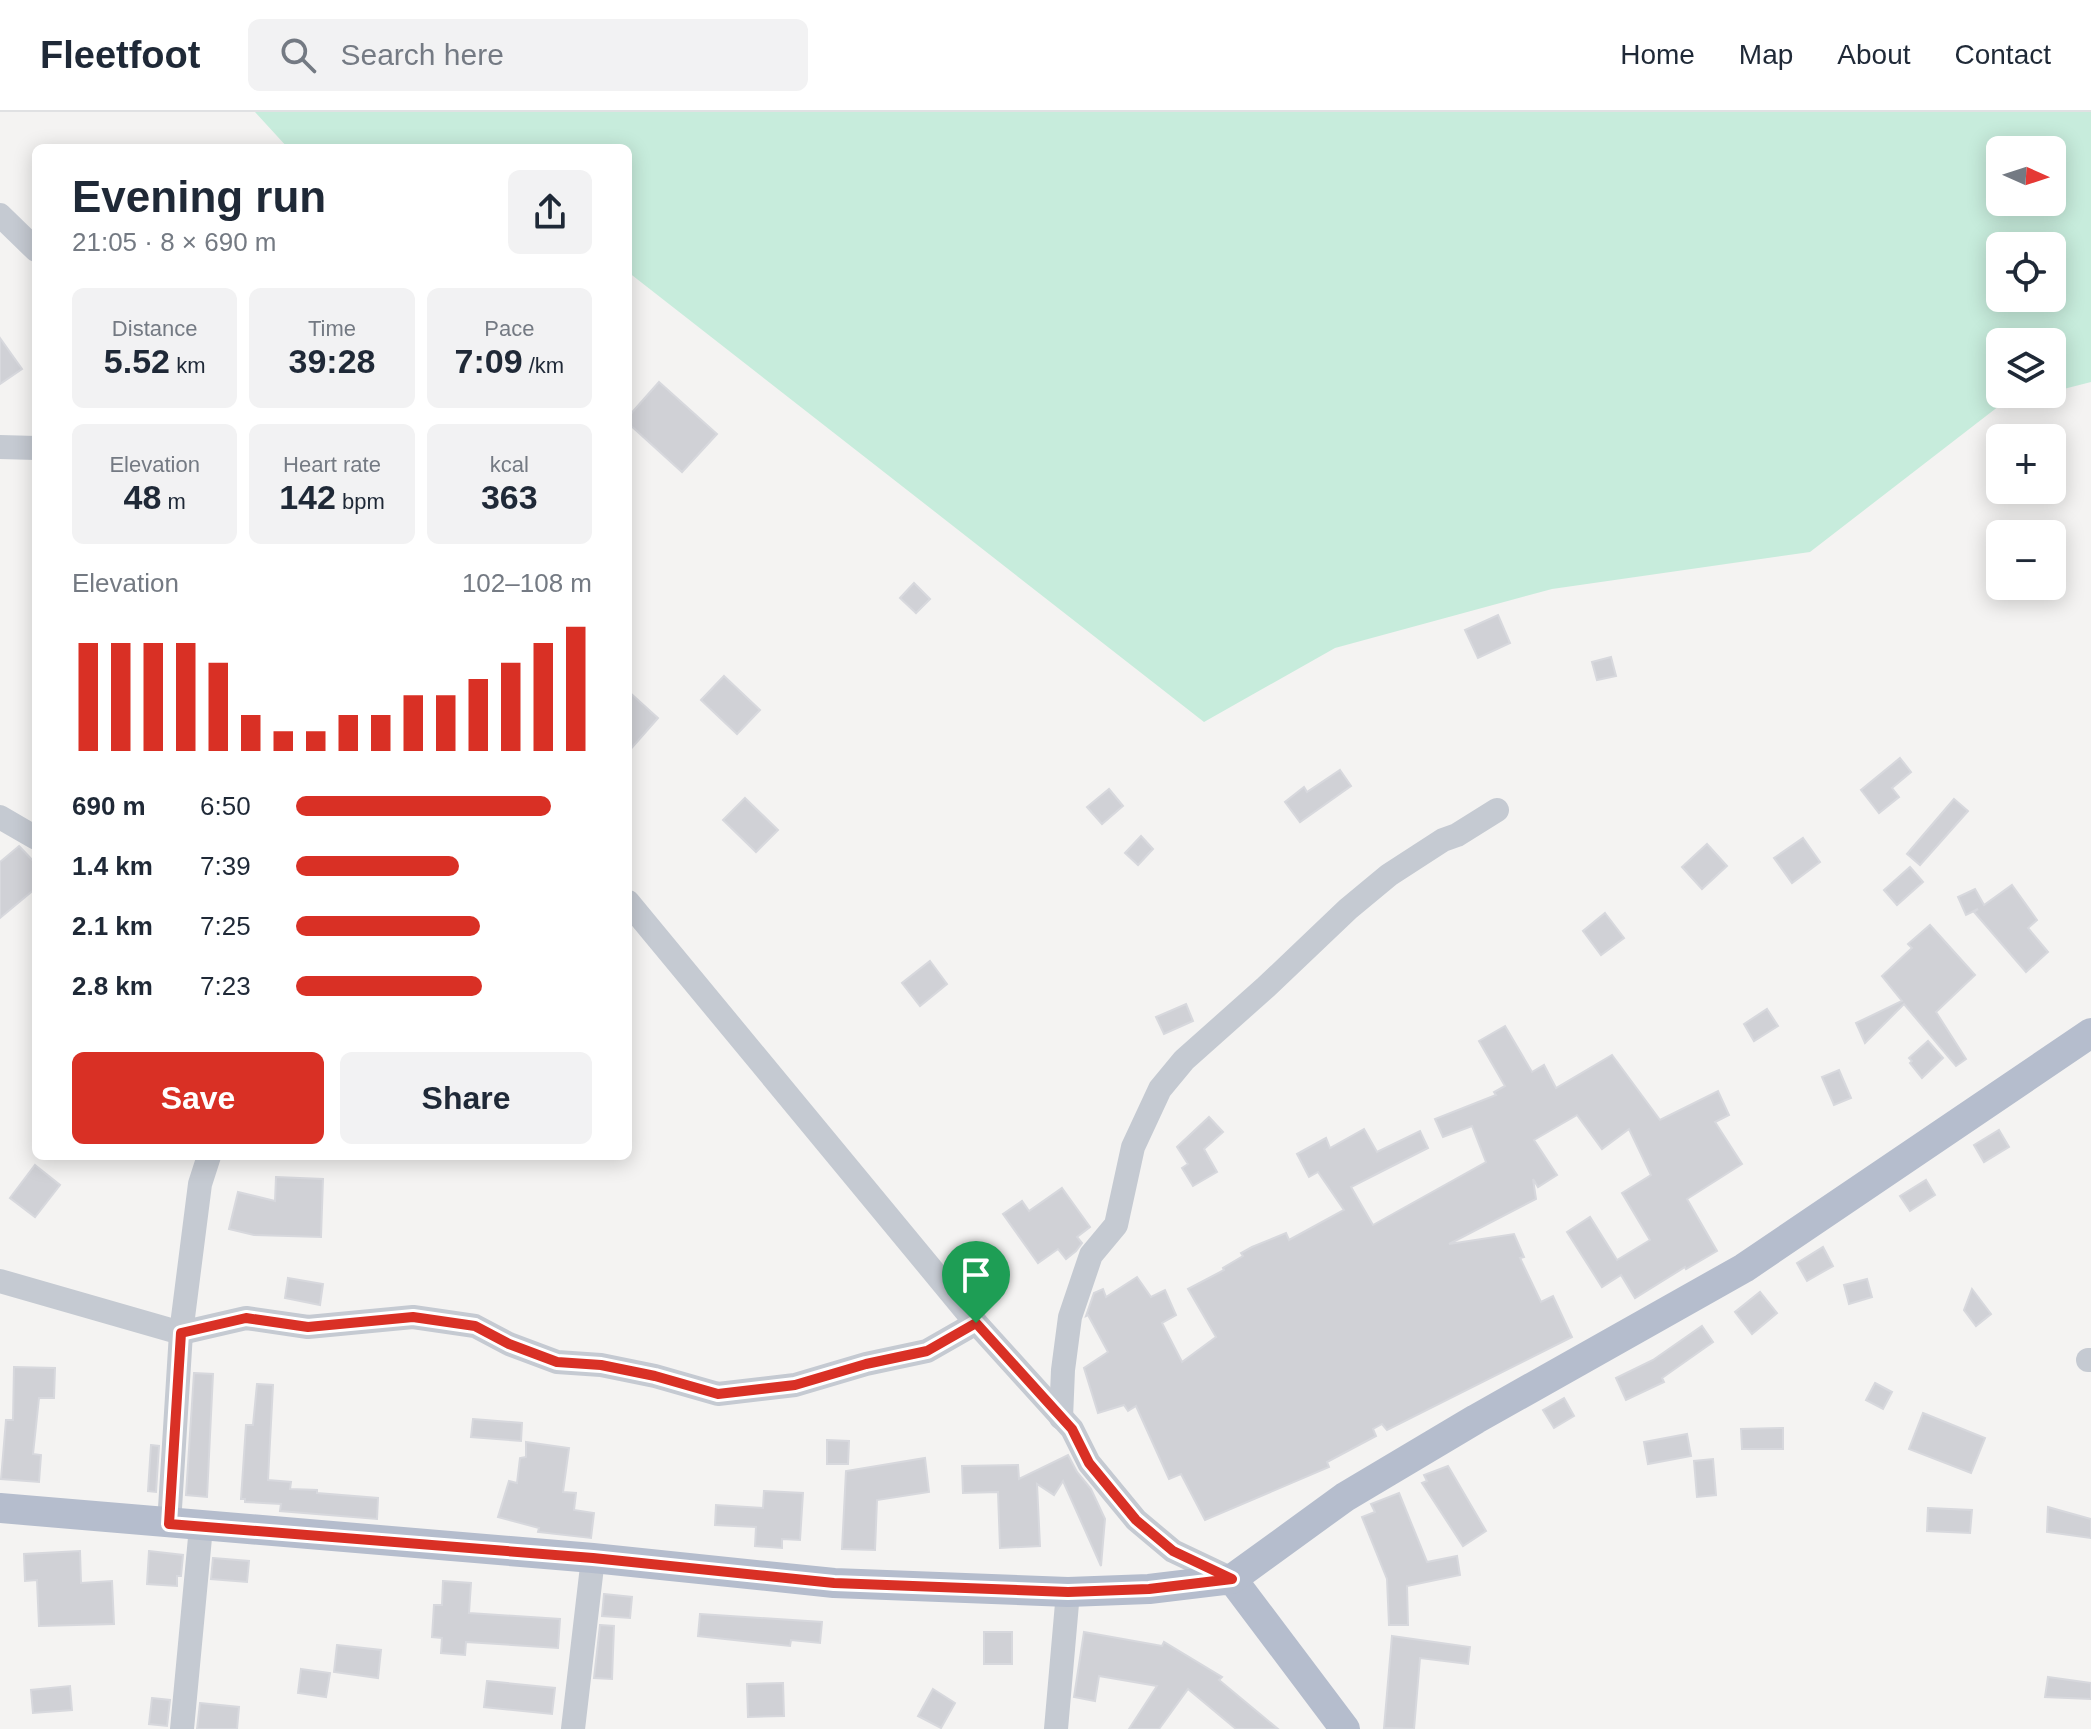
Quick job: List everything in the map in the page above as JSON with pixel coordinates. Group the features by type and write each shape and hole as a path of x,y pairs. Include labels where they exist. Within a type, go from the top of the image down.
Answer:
{"main road":[{"path":"0,1508 593,1558 834,1583 1068,1592 1149,1589 1232,1579 1345,1497 1476,1419 1744,1268 2091,1033"},
{"path":"1232,1579 1345,1729"}],"street":[{"path":"0,215 32,246"},
{"path":"0,447 32,448"},
{"path":"1061,1418 1070,1317 1091,1255 1116,1225 1125,1197 1133,1147 1160,1089 1184,1060 1389,875 1497,810"},
{"path":"0,817 32,836"},
{"path":"632,907 976,1323 1072,1429 1089,1463 1136,1520 1173,1551 1232,1579"},
{"path":"169,1524 181,1333 200,1184 208,1160"},
{"path":"0,1281 181,1333 246,1318 308,1327 413,1317 475,1326 509,1344 557,1362 601,1365 718,1394 795,1385 866,1364 927,1351 976,1323"},
{"path":"182,1729 201,1527"},
{"path":"573,1729 593,1558"},
{"path":"1056,1729 1068,1592"}],"green space":[{"path":"255,112 2091,112 2091,382 2066,388 2066,328 1986,328 1986,408 1996,408 1810,552 1552,589 1335,648 1204,722 632,275 632,144 284,144"}],"building":[{"path":"0,338 22,369 0,384"},
{"path":"659,382 717,434 682,472 632,427 632,412"},
{"path":"914,583 930,599 916,613 900,598"},
{"path":"1498,615 1510,643 1478,658 1465,630"},
{"path":"1611,657 1616,676 1597,680 1592,662"},
{"path":"724,676 760,710 737,734 701,700"},
{"path":"632,695 658,718 632,747"},
{"path":"1900,758 1911,772 1892,788 1899,797 1879,813 1861,790"},
{"path":"1340,770 1351,786 1300,822 1285,802 1304,787 1307,792"},
{"path":"1109,789 1123,806 1102,824 1087,807"},
{"path":"745,798 778,830 756,852 723,820"},
{"path":"1954,799 1968,811 1920,865 1907,854"},
{"path":"1141,836 1153,849 1138,865 1125,853"},
{"path":"1803,838 1820,862 1792,883 1774,858"},
{"path":"1707,844 1727,866 1702,889 1682,867"},
{"path":"19,846 32,860 32,891 0,918 0,862"},
{"path":"1910,867 1923,882 1897,905 1884,890"},
{"path":"2012,885 2037,920 2028,928 2048,952 2026,972 1974,912 1978,909 1966,915 1958,897 1975,889 1984,905"},
{"path":"1605,913 1624,938 1601,955 1583,931"},
{"path":"1930,925 1975,975 1936,1012 1966,1059 1956,1066 1904,1004 1865,1043 1856,1023 1902,1001 1882,976 1912,948 1908,944"},
{"path":"930,961 947,984 920,1006 902,983"},
{"path":"1186,1004 1193,1021 1164,1034 1156,1017"},
{"path":"1767,1009 1778,1026 1754,1041 1744,1024"},
{"path":"1505,1026 1532,1072 1544,1065 1556,1088 1612,1055 1660,1120 1718,1091 1729,1115 1715,1122 1742,1164 1687,1199 1717,1251 1635,1298 1621,1275 1602,1287 1567,1232 1590,1217 1617,1260 1650,1240 1622,1193 1651,1175 1629,1129 1602,1149 1577,1115 1534,1140 1557,1175 1538,1187 1533,1179 1536,1199 1449,1244 1514,1234 1524,1257 1520,1258 1541,1302 1553,1296 1572,1337 1387,1430 1382,1424 1373,1429 1376,1436 1327,1462 1329,1467 1205,1520 1181,1474 1169,1479 1136,1406 1128,1411 1124,1405 1098,1413 1084,1368 1108,1352 1086,1316 1094,1293 1103,1289 1106,1297 1137,1277 1151,1297 1165,1290 1176,1315 1162,1323 1182,1362 1216,1337 1188,1289 1224,1270 1252,1247 1286,1233 1289,1240 1344,1210 1318,1172 1309,1177 1297,1154 1326,1138 1330,1148 1364,1129 1377,1152 1420,1131 1428,1148 1351,1187 1373,1225 1486,1162 1472,1126 1443,1137 1435,1119 1496,1095 1494,1092 1505,1086 1479,1041"},
{"path":"1928,1041 1943,1058 1922,1078 1909,1058"},
{"path":"1839,1070 1851,1098 1834,1105 1822,1077"},
{"path":"1209,1117 1223,1132 1204,1149 1217,1172 1193,1186 1182,1168 1188,1164 1177,1147"},
{"path":"1999,1130 2009,1147 1984,1162 1974,1145"},
{"path":"35,1165 60,1185 35,1217 10,1198"},
{"path":"276,1177 323,1179 321,1237 254,1235 229,1229 238,1192 275,1201"},
{"path":"1926,1180 1935,1195 1910,1211 1900,1196"},
{"path":"1062,1188 1090,1227 1077,1237 1082,1243 1066,1259 1058,1249 1038,1263 1003,1214 1022,1201 1029,1211"},
{"path":"1823,1247 1833,1266 1807,1281 1797,1263"},
{"path":"288,1278 323,1284 320,1305 285,1298"},
{"path":"1867,1279 1872,1297 1849,1304 1844,1285"},
{"path":"1972,1289 1991,1314 1976,1326 1964,1310"},
{"path":"1760,1292 1777,1313 1752,1334 1735,1312"},
{"path":"1702,1326 1713,1342 1662,1378 1664,1382 1626,1400 1616,1378 1653,1360"},
{"path":"14,1367 55,1368 54,1398 39,1398 33,1454 41,1455 39,1482 1,1479 6,1420 13,1420"},
{"path":"194,1373 213,1374 207,1497 186,1495"},
{"path":"1875,1383 1892,1392 1883,1409 1866,1400"},
{"path":"257,1384 273,1385 268,1480 291,1482 290,1489 378,1498 377,1519 280,1511 281,1504 245,1502 241,1499 246,1425 253,1425"},
{"path":"1564,1398 1574,1416 1554,1428 1543,1410"},
{"path":"1923,1413 1985,1438 1971,1473 1909,1449"},
{"path":"473,1419 522,1423 521,1441 471,1437"},
{"path":"1783,1428 1783,1449 1742,1449 1741,1429"},
{"path":"1687,1434 1691,1456 1648,1464 1644,1442"},
{"path":"827,1440 849,1441 848,1464 827,1464"},
{"path":"526,1442 569,1448 563,1492 576,1493 574,1510 594,1513 591,1538 538,1532 539,1528 498,1517 509,1481 517,1483 520,1458 526,1457"},
{"path":"151,1445 159,1446 156,1492 148,1491"},
{"path":"1068,1455 1091,1489 1105,1519 1101,1566 1063,1481 1054,1495 1037,1484 1040,1546 1000,1548 998,1492 963,1493 962,1466 1018,1465 1019,1479"},
{"path":"925,1458 929,1492 877,1500 875,1550 842,1549 846,1471"},
{"path":"1713,1459 1716,1495 1697,1497 1694,1461"},
{"path":"1448,1466 1486,1531 1463,1546 1422,1483 1427,1481 1424,1475"},
{"path":"764,1491 803,1493 800,1540 782,1539 782,1548 755,1546 756,1527 715,1525 716,1505 763,1508"},
{"path":"1399,1493 1427,1562 1457,1556 1460,1575 1407,1586 1408,1625 1389,1625 1387,1579 1362,1517 1375,1512 1371,1504"},
{"path":"2048,1507 2091,1519 2091,1538 2047,1532"},
{"path":"1928,1508 1972,1510 1970,1533 1927,1531"},
{"path":"80,1551 81,1583 112,1581 114,1624 39,1626 37,1580 25,1581 24,1554"},
{"path":"149,1551 183,1555 177,1586 147,1584"},
{"path":"213,1558 249,1561 247,1582 211,1579"},
{"path":"443,1581 471,1583 469,1613 560,1619 558,1648 466,1642 465,1655 441,1653 442,1638 432,1637 434,1605 442,1605"},
{"path":"604,1594 632,1597 630,1618 602,1616"},
{"path":"700,1614 822,1622 820,1643 791,1640 790,1646 698,1636"},
{"path":"600,1625 614,1626 612,1679 594,1678"},
{"path":"984,1632 1012,1632 1012,1664 984,1664"},
{"path":"1084,1632 1162,1646 1164,1642 1222,1677 1219,1680 1278,1729 1236,1729 1188,1689 1159,1729 1129,1729 1157,1686 1099,1676 1095,1701 1074,1697"},
{"path":"1392,1636 1470,1647 1468,1664 1420,1658 1414,1729 1384,1728"},
{"path":"337,1645 381,1650 378,1678 334,1672"},
{"path":"301,1669 330,1673 326,1697 298,1693"},
{"path":"2048,1677 2091,1683 2091,1699 2045,1697"},
{"path":"487,1681 555,1688 552,1714 484,1707"},
{"path":"783,1683 784,1716 748,1717 747,1684"},
{"path":"70,1686 72,1710 33,1713 31,1690"},
{"path":"933,1689 955,1703 941,1728 918,1716"},
{"path":"152,1698 170,1700 167,1726 149,1724"},
{"path":"200,1703 239,1707 237,1729 197,1729"}],"route":[{"path":"413,1317 475,1326 509,1344 557,1362 601,1365 718,1394 795,1385 866,1364 927,1351 976,1323 1072,1429 1089,1463 1136,1520 1173,1551 1232,1579 1149,1589 1068,1592 834,1583 593,1558 169,1524 181,1333 246,1318 308,1327 413,1317"}]}
